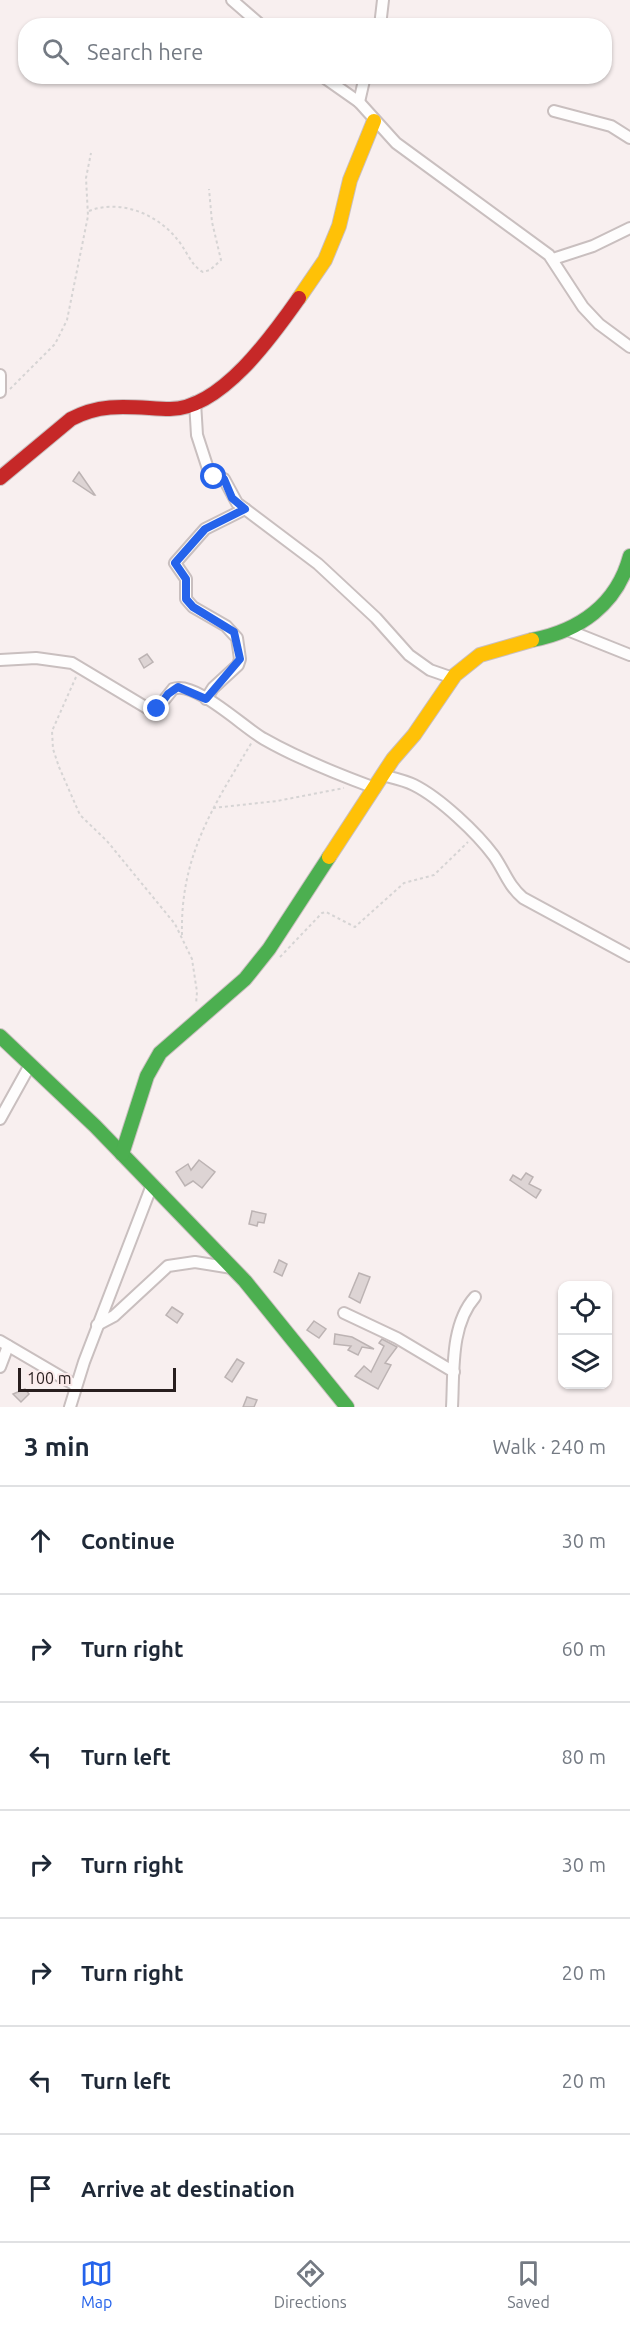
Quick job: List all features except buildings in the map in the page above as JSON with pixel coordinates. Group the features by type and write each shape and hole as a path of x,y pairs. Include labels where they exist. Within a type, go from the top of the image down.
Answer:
{"street":[{"path":"232,0 252,18"},
{"path":"381,18 383,0"},
{"path":"333,84 359,102 396,143 536,244 553,259 583,307 599,324 630,347"},
{"path":"359,102 363,84"},
{"path":"554,111 611,126 630,138"},
{"path":"0,478 71,419 84,412 120,405 172,409 207,397 244,366 273,335 325,260 339,226 350,180 374,121"},
{"path":"553,259 593,246 630,228"},
{"path":"0,375 4,391"},
{"path":"195,402 197,435 206,470 210,475 224,479 232,498 318,564 376,618 409,655 430,670 453,678"},
{"path":"206,699 213,688 238,665 240,659 237,638 226,626 193,607 186,599 186,579 175,563 205,529 245,509"},
{"path":"123,1154 147,1076 160,1053 245,979 269,949 370,786 382,776 453,678 476,659 570,631 593,618 602,609 624,576 630,556"},
{"path":"570,631 630,655"},
{"path":"0,660 55,660 81,667 148,710 157,709 168,694 178,687 218,704 257,734 291,753 370,786"},
{"path":"382,776 411,783 429,793 495,858 511,887 523,898 630,956"},
{"path":"0,1036 123,1154 232,1268 347,1407"},
{"path":"0,1119 30,1065"},
{"path":"70,1407 75,1385 97,1325 152,1185"},
{"path":"97,1325 114,1316 168,1266 195,1262 232,1268"},
{"path":"452,1407 460,1320 466,1307 475,1297"},
{"path":"344,1313 397,1338 454,1372"},
{"path":"0,1367 4,1344 75,1385"}],"path":[{"path":"4,391 55,344 67,321 89,211 86,178 91,153"},
{"path":"89,211 103,205 120,206 148,216 176,237 195,267 203,272 210,270 221,260 212,222 209,189"},
{"path":"81,667 52,731 53,749 80,815 107,841 133,876 166,911 182,939 192,959 195,974 197,992 195,1022"},
{"path":"182,939 181,913 187,875 202,829 257,734"},
{"path":"213,808 277,801 370,786"},
{"path":"279,958 322,913 326,912 355,927 404,883 434,875 475,836"}],"traffic: fast":[{"path":"532,640 565,630 594,613 616,589 630,556"},
{"path":"122,1154 147,1076 160,1053 245,979 269,949 329,857"},
{"path":"0,1036 95,1126 245,1281 347,1407"}],"traffic: slow":[{"path":"299,298 325,260 339,226 350,180 374,121"},
{"path":"329,857 393,759 414,735 455,675 480,655 532,640"}],"traffic: jam":[{"path":"0,478 71,419 83,413 120,407 170,409 189,406 208,397 244,367 275,331 299,298"}],"route":[{"path":"157,709 168,694 178,687 206,699 213,688 238,665 240,659 234,632 193,607 186,599 184,596 186,579 175,563 182,552 205,529 245,509 232,498 224,479 214,477"}]}
